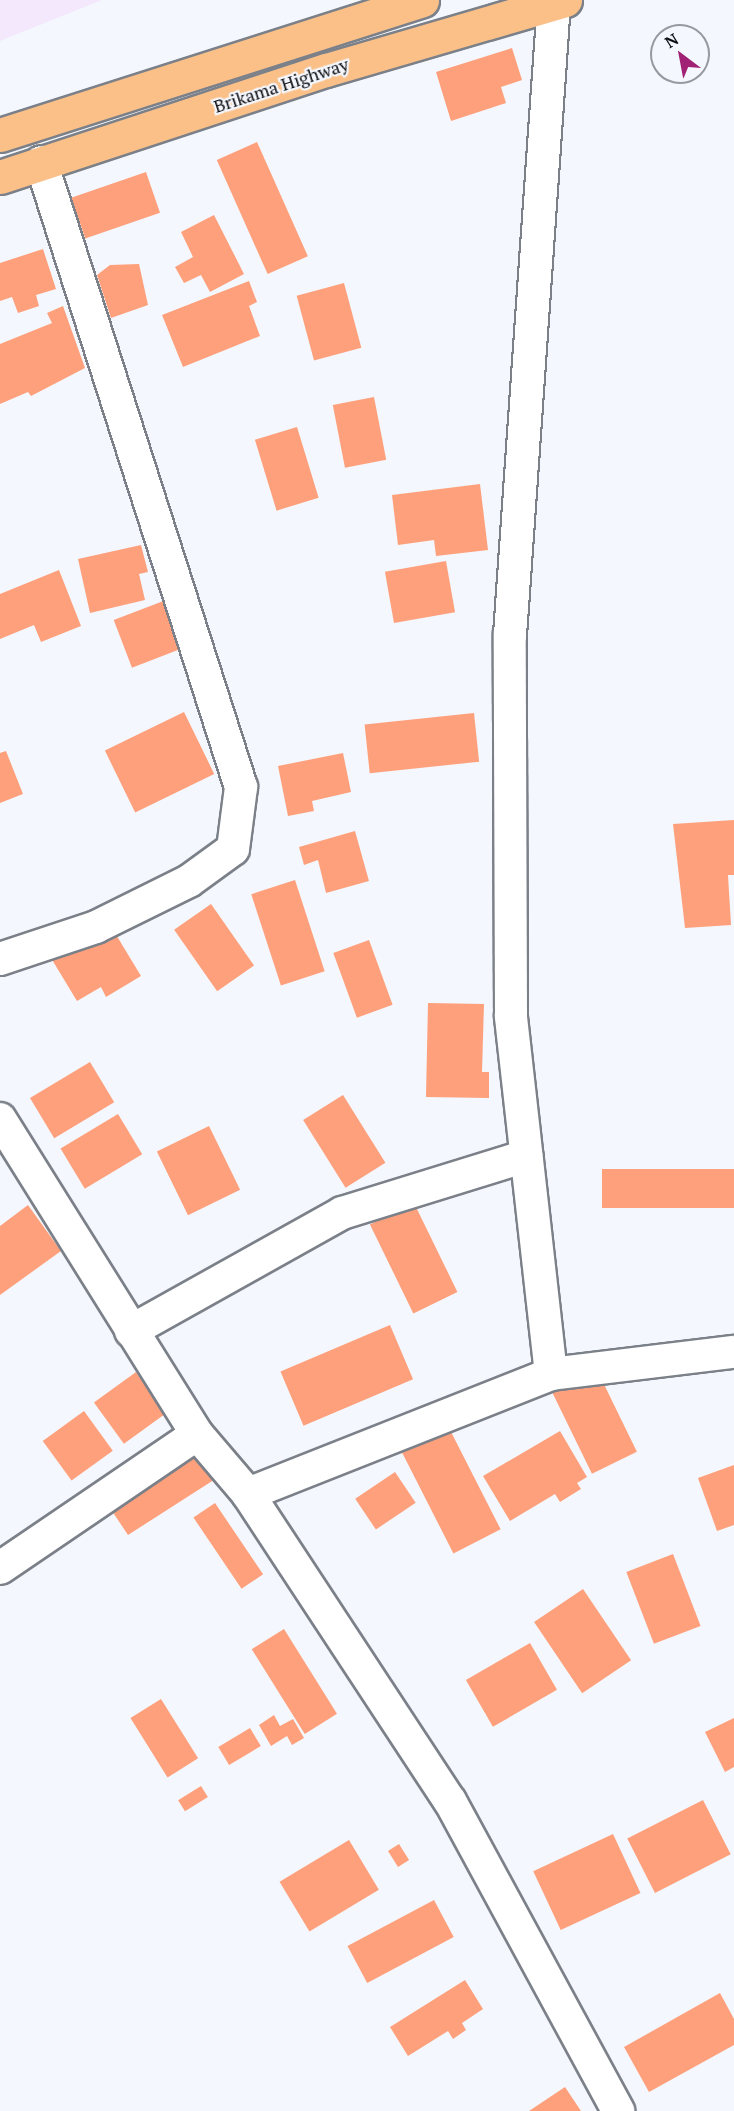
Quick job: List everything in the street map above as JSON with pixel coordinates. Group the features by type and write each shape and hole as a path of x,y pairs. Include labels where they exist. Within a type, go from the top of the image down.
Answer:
{"highway":[{"path":"0,135 422,0"},
{"name":"Brikama Highway","path":"0,177 41,162 560,2"}],"street":[{"path":"551,1374 511,1016 510,635 560,2"},
{"path":"0,959 96,927 207,868 233,849 241,787 41,162"},
{"path":"0,1119 197,1434 248,1494 450,1801 618,2111"},
{"path":"131,1331 342,1213 526,1156"},
{"path":"248,1494 551,1374 734,1352"},
{"path":"0,1568 197,1434"}],"shaded area":[{"path":"0,0 102,0 0,41"}],"building":[{"path":"512,48 522,80 501,87 506,103 451,121 436,72"},
{"path":"257,142 308,256 268,274 217,160"},
{"path":"146,172 160,213 85,238 71,198"},
{"path":"214,215 244,274 210,292 201,275 184,283 175,267 193,257 181,232"},
{"path":"43,249 56,289 36,295 39,306 18,313 12,297 0,301 0,263"},
{"path":"139,264 148,305 111,318 97,275 110,265"},
{"path":"249,281 257,302 249,306 260,336 183,367 162,315"},
{"path":"344,283 361,348 314,360 297,296"},
{"path":"63,306 85,368 31,396 28,392 0,404 0,344 52,323 47,313"},
{"path":"374,397 386,460 345,468 333,405"},
{"path":"297,427 319,498 277,511 255,440"},
{"path":"480,484 488,550 436,556 434,540 398,545 392,495"},
{"path":"141,545 148,572 139,574 145,600 90,613 78,559"},
{"path":"446,561 455,612 394,623 385,572"},
{"path":"59,570 81,626 41,642 34,625 0,639 0,594"},
{"path":"166,600 184,648 132,668 114,620"},
{"path":"184,712 214,774 135,813 105,751"},
{"path":"474,713 479,762 370,773 365,724"},
{"path":"6,751 23,794 0,803 0,753"},
{"path":"343,753 351,792 312,801 314,811 288,816 278,766"},
{"path":"734,820 734,875 728,875 731,925 685,928 673,824"},
{"path":"355,831 369,881 326,893 318,860 304,865 299,847"},
{"path":"295,880 325,971 281,986 251,894"},
{"path":"211,904 254,965 217,991 174,930"},
{"path":"109,923 141,976 106,997 101,987 77,1001 51,958"},
{"path":"369,940 393,1005 357,1018 333,953"},
{"path":"428,1003 484,1004 482,1072 489,1072 489,1098 426,1097"},
{"path":"90,1062 114,1102 54,1138 30,1098"},
{"path":"343,1095 385,1163 346,1188 303,1120"},
{"path":"118,1114 142,1154 85,1189 61,1149"},
{"path":"209,1126 240,1190 188,1215 157,1151"},
{"path":"602,1169 734,1169 734,1208 602,1208"},
{"path":"414,1203 457,1292 413,1313 370,1224"},
{"path":"28,1205 61,1251 0,1295 0,1226"},
{"path":"390,1325 413,1379 304,1426 280,1371"},
{"path":"597,1370 637,1452 592,1474 552,1392"},
{"path":"136,1372 166,1413 124,1444 94,1403"},
{"path":"84,1411 113,1451 72,1481 43,1441"},
{"path":"448,1426 501,1529 453,1553 401,1450"},
{"path":"560,1431 587,1477 577,1483 581,1489 560,1502 555,1494 510,1521 483,1476"},
{"path":"199,1444 220,1476 128,1535 112,1511 187,1461 183,1455"},
{"path":"734,1465 734,1525 717,1531 698,1478"},
{"path":"395,1472 416,1503 376,1530 355,1499"},
{"path":"215,1503 263,1574 242,1589 193,1518"},
{"path":"673,1554 701,1626 654,1644 626,1572"},
{"path":"583,1589 631,1660 582,1693 534,1622"},
{"path":"284,1629 337,1714 305,1734 252,1649"},
{"path":"530,1643 557,1690 493,1727 466,1680"},
{"path":"161,1699 198,1758 168,1777 130,1718"},
{"path":"274,1715 280,1726 293,1719 304,1738 292,1745 287,1736 271,1746 259,1725"},
{"path":"734,1718 734,1767 725,1772 705,1732"},
{"path":"250,1728 261,1746 229,1765 218,1747"},
{"path":"201,1786 208,1797 185,1811 178,1800"},
{"path":"703,1800 731,1854 655,1893 627,1839"},
{"path":"613,1834 640,1893 561,1930 533,1871"},
{"path":"349,1840 379,1890 309,1931 280,1882"},
{"path":"399,1844 409,1860 398,1867 388,1851"},
{"path":"434,1900 454,1937 367,1983 347,1946"},
{"path":"465,1980 483,2009 462,2023 466,2030 453,2039 448,2031 408,2056 390,2027"},
{"path":"720,1993 734,2019 734,2045 649,2092 624,2047"},
{"path":"565,2087 581,2111 529,2111"}]}
